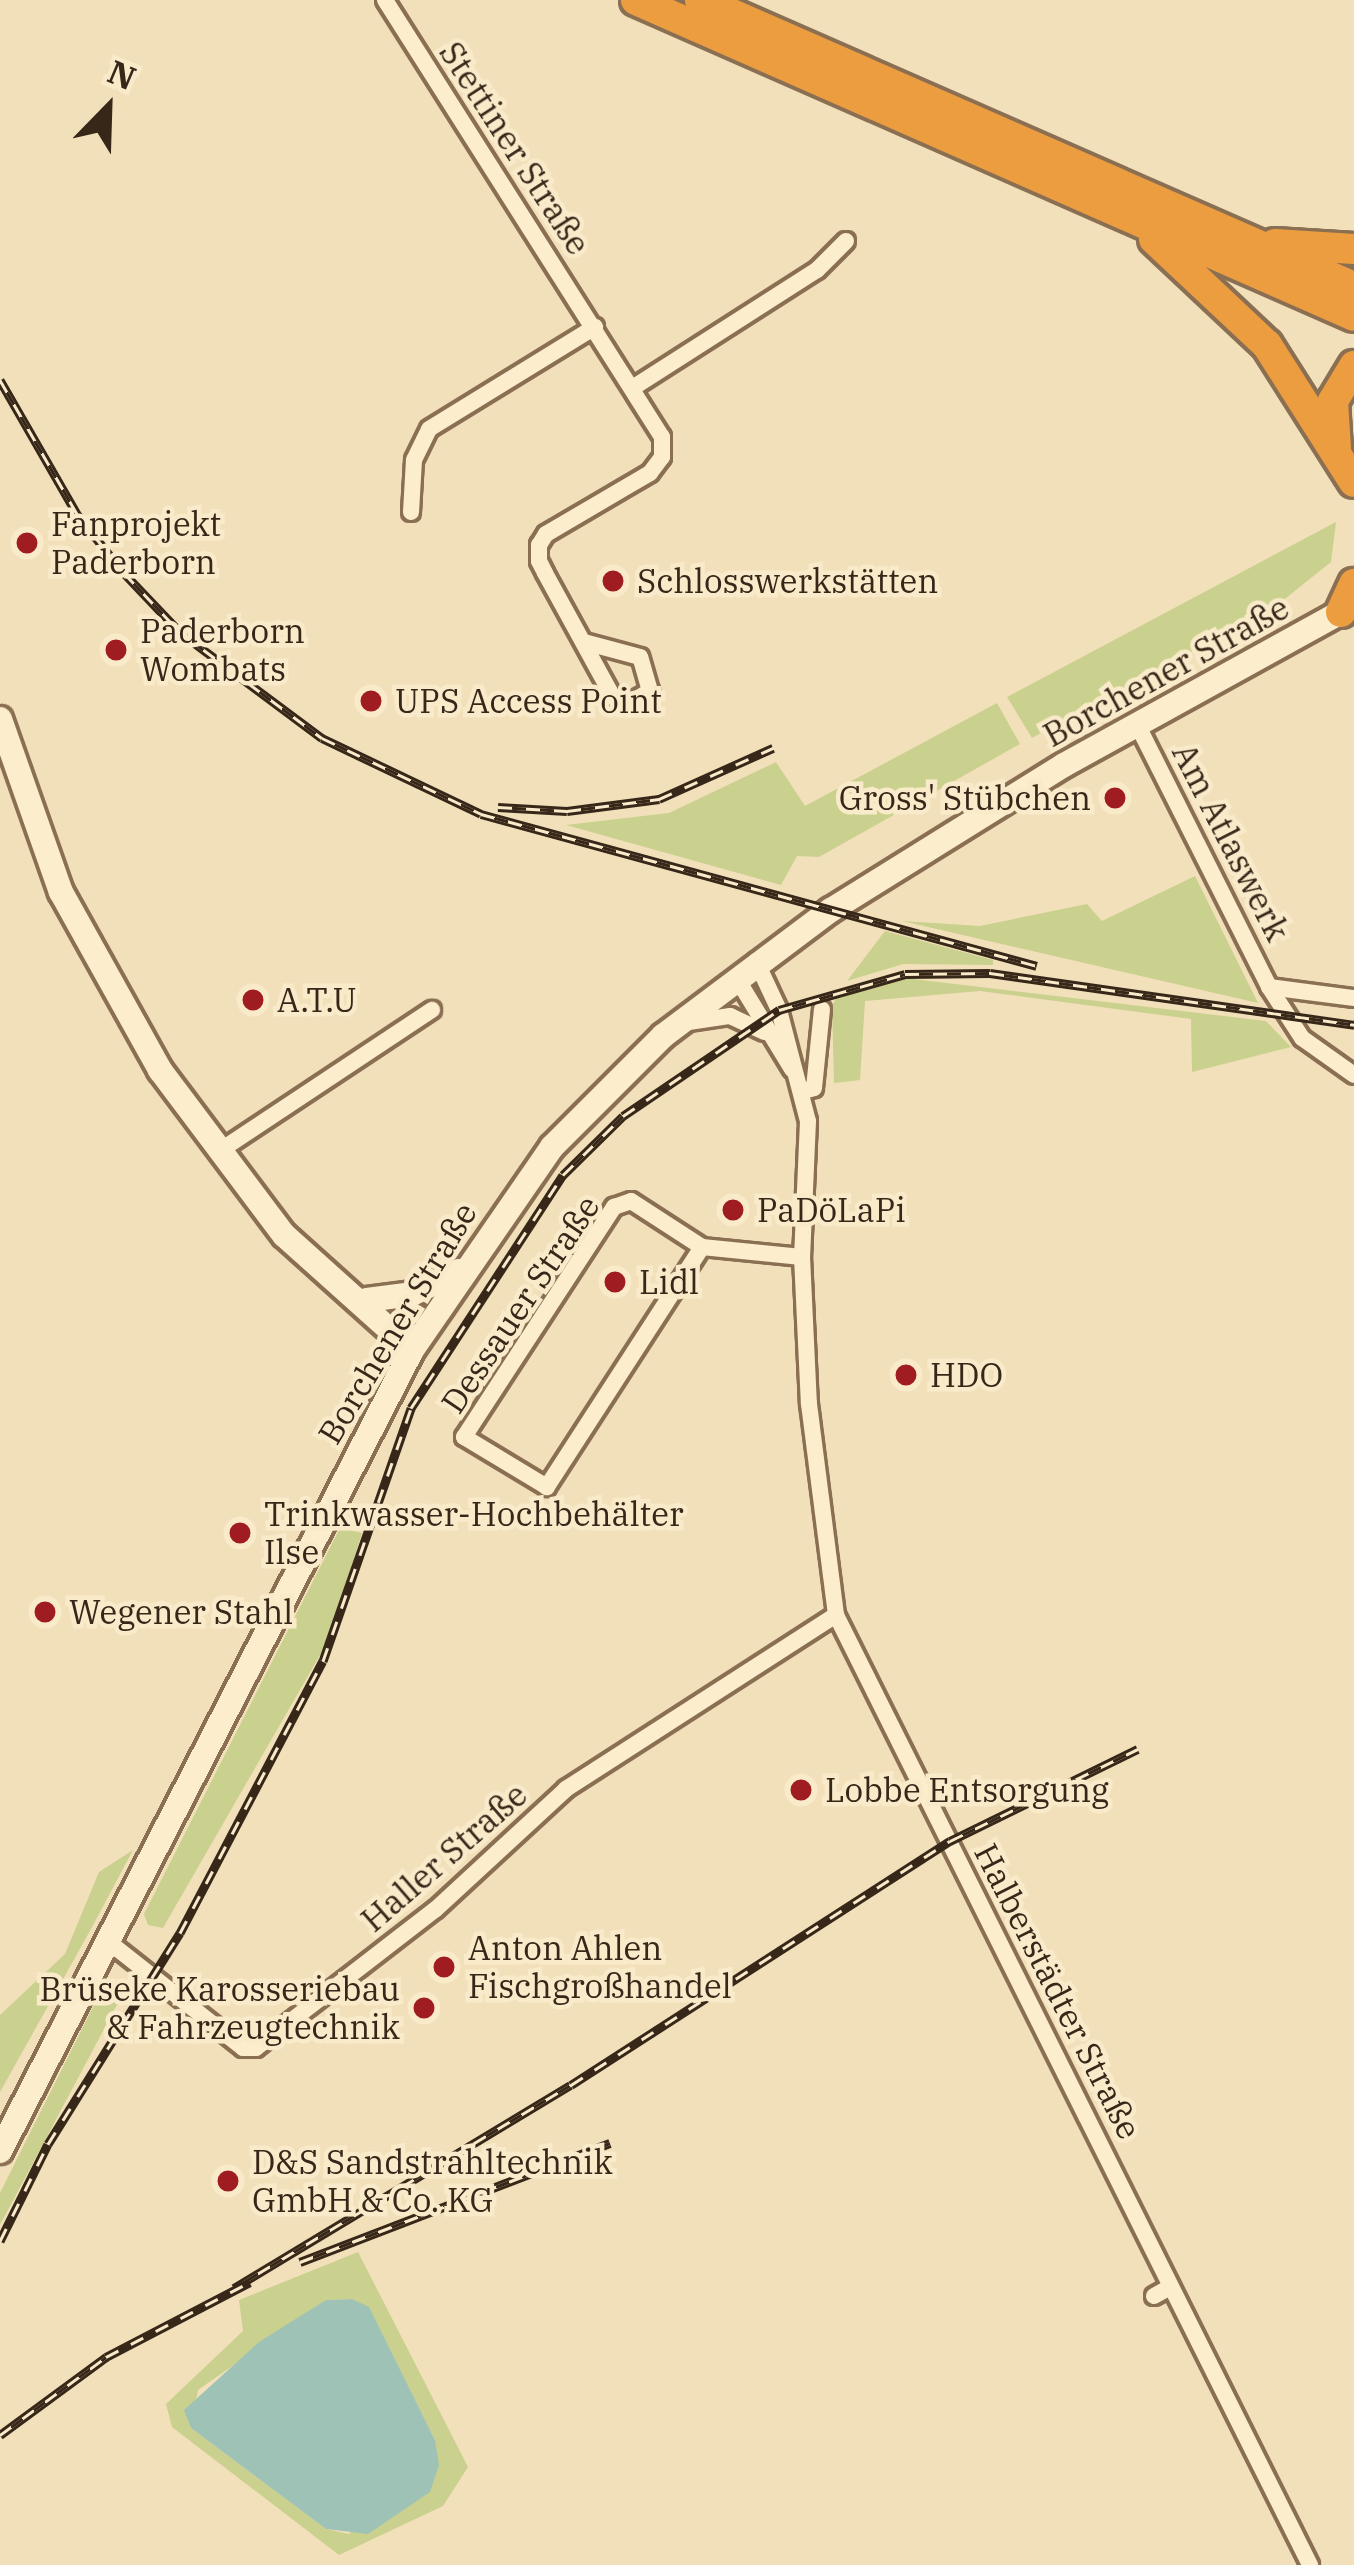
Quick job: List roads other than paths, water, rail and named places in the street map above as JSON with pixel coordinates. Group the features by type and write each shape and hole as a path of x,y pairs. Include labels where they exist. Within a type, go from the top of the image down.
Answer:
{"highway":[{"path":"636,0 1354,316"},
{"path":"700,0 1354,287"},
{"path":"1121,213 1267,345 1354,482"},
{"path":"1251,242 1354,249"},
{"path":"1336,448 1333,400 1354,366"}],"main road":[{"name":"Borchener Straße","path":"0,2151 105,1939 416,1343 461,1270 551,1148 678,1024 746,969 1137,724 1350,600"},
{"path":"0,719 78,926 121,1008 218,1152 284,1235 338,1286 416,1343"},
{"path":"367,1300 412,1294 461,1270"},
{"path":"338,1286 367,1300 416,1343"}],"street":[{"name":"Stettiner Straße","path":"385,0 662,436 662,457 539,545 539,561 584,643"},
{"path":"634,388 817,270 846,242"},
{"path":"411,512 414,460 429,429 595,327"},
{"name":"Am Atlaswerk","path":"1137,724 1269,987 1303,1038 1354,1075"},
{"path":"746,969 766,1033 801,1086"},
{"name":"Halberstädter Straße","path":"746,969 801,1086 802,1257 813,1454 836,1616 1162,2291 1306,2564"},
{"name":"Am Atlaswerk","path":"1269,987 1354,998"},
{"name":"Halberstädter Straße","path":"801,1086 814,1088 822,1009"},
{"path":"218,1152 432,1010"},
{"path":"678,1024 730,1016 766,1033"},
{"name":"Dessauer Straße","path":"702,1247 547,1487 464,1437 614,1207 631,1201 702,1247 802,1257"},
{"name":"Haller Straße","path":"105,1939 238,2045 256,2048 436,1909 566,1789 836,1616"}],"water":[{"path":"352,2299 369,2307 435,2440 439,2465 430,2492 368,2534 326,2529 191,2428 184,2410 259,2342 326,2300"}],"railway":[{"path":"0,380 77,514 124,573 181,633 322,738 481,814 1037,966"},
{"path":"498,807 567,811 659,799 773,748"},
{"path":"0,2241 48,2144 180,1933 323,1661 411,1408 563,1175 623,1116 779,1010 905,974 990,973 1354,1025"},
{"path":"234,2288 571,2085 950,1841 1138,1749"},
{"path":"300,2262 610,2143"},
{"path":"0,2435 106,2357 250,2282"}],"place":[{"name":"Fanprojekt Paderborn","path":"27,543"},
{"name":"Schlosswerkstätten","path":"613,581"},
{"name":"Paderborn Wombats","path":"116,650"},
{"name":"UPS Access Point","path":"371,701"},
{"name":"Gross' Stübchen","path":"1115,798"},
{"name":"A.T.U","path":"253,1000"},
{"name":"PaDöLaPi","path":"733,1210"},
{"name":"Lidl","path":"615,1282"},
{"name":"HDO","path":"906,1375"},
{"name":"Trinkwasser-Hochbehälter Ilse","path":"240,1533"},
{"name":"Wegener Stahl","path":"45,1612"},
{"name":"Lobbe Entsorgung","path":"801,1790"},
{"name":"Anton Ahlen Fischgroßhandel","path":"444,1967"},
{"name":"Brüseke Karosseriebau & Fahrzeugtechnik","path":"424,2008"},
{"name":"D&S Sandstrahltechnik GmbH & Co. KG","path":"228,2181"}]}
